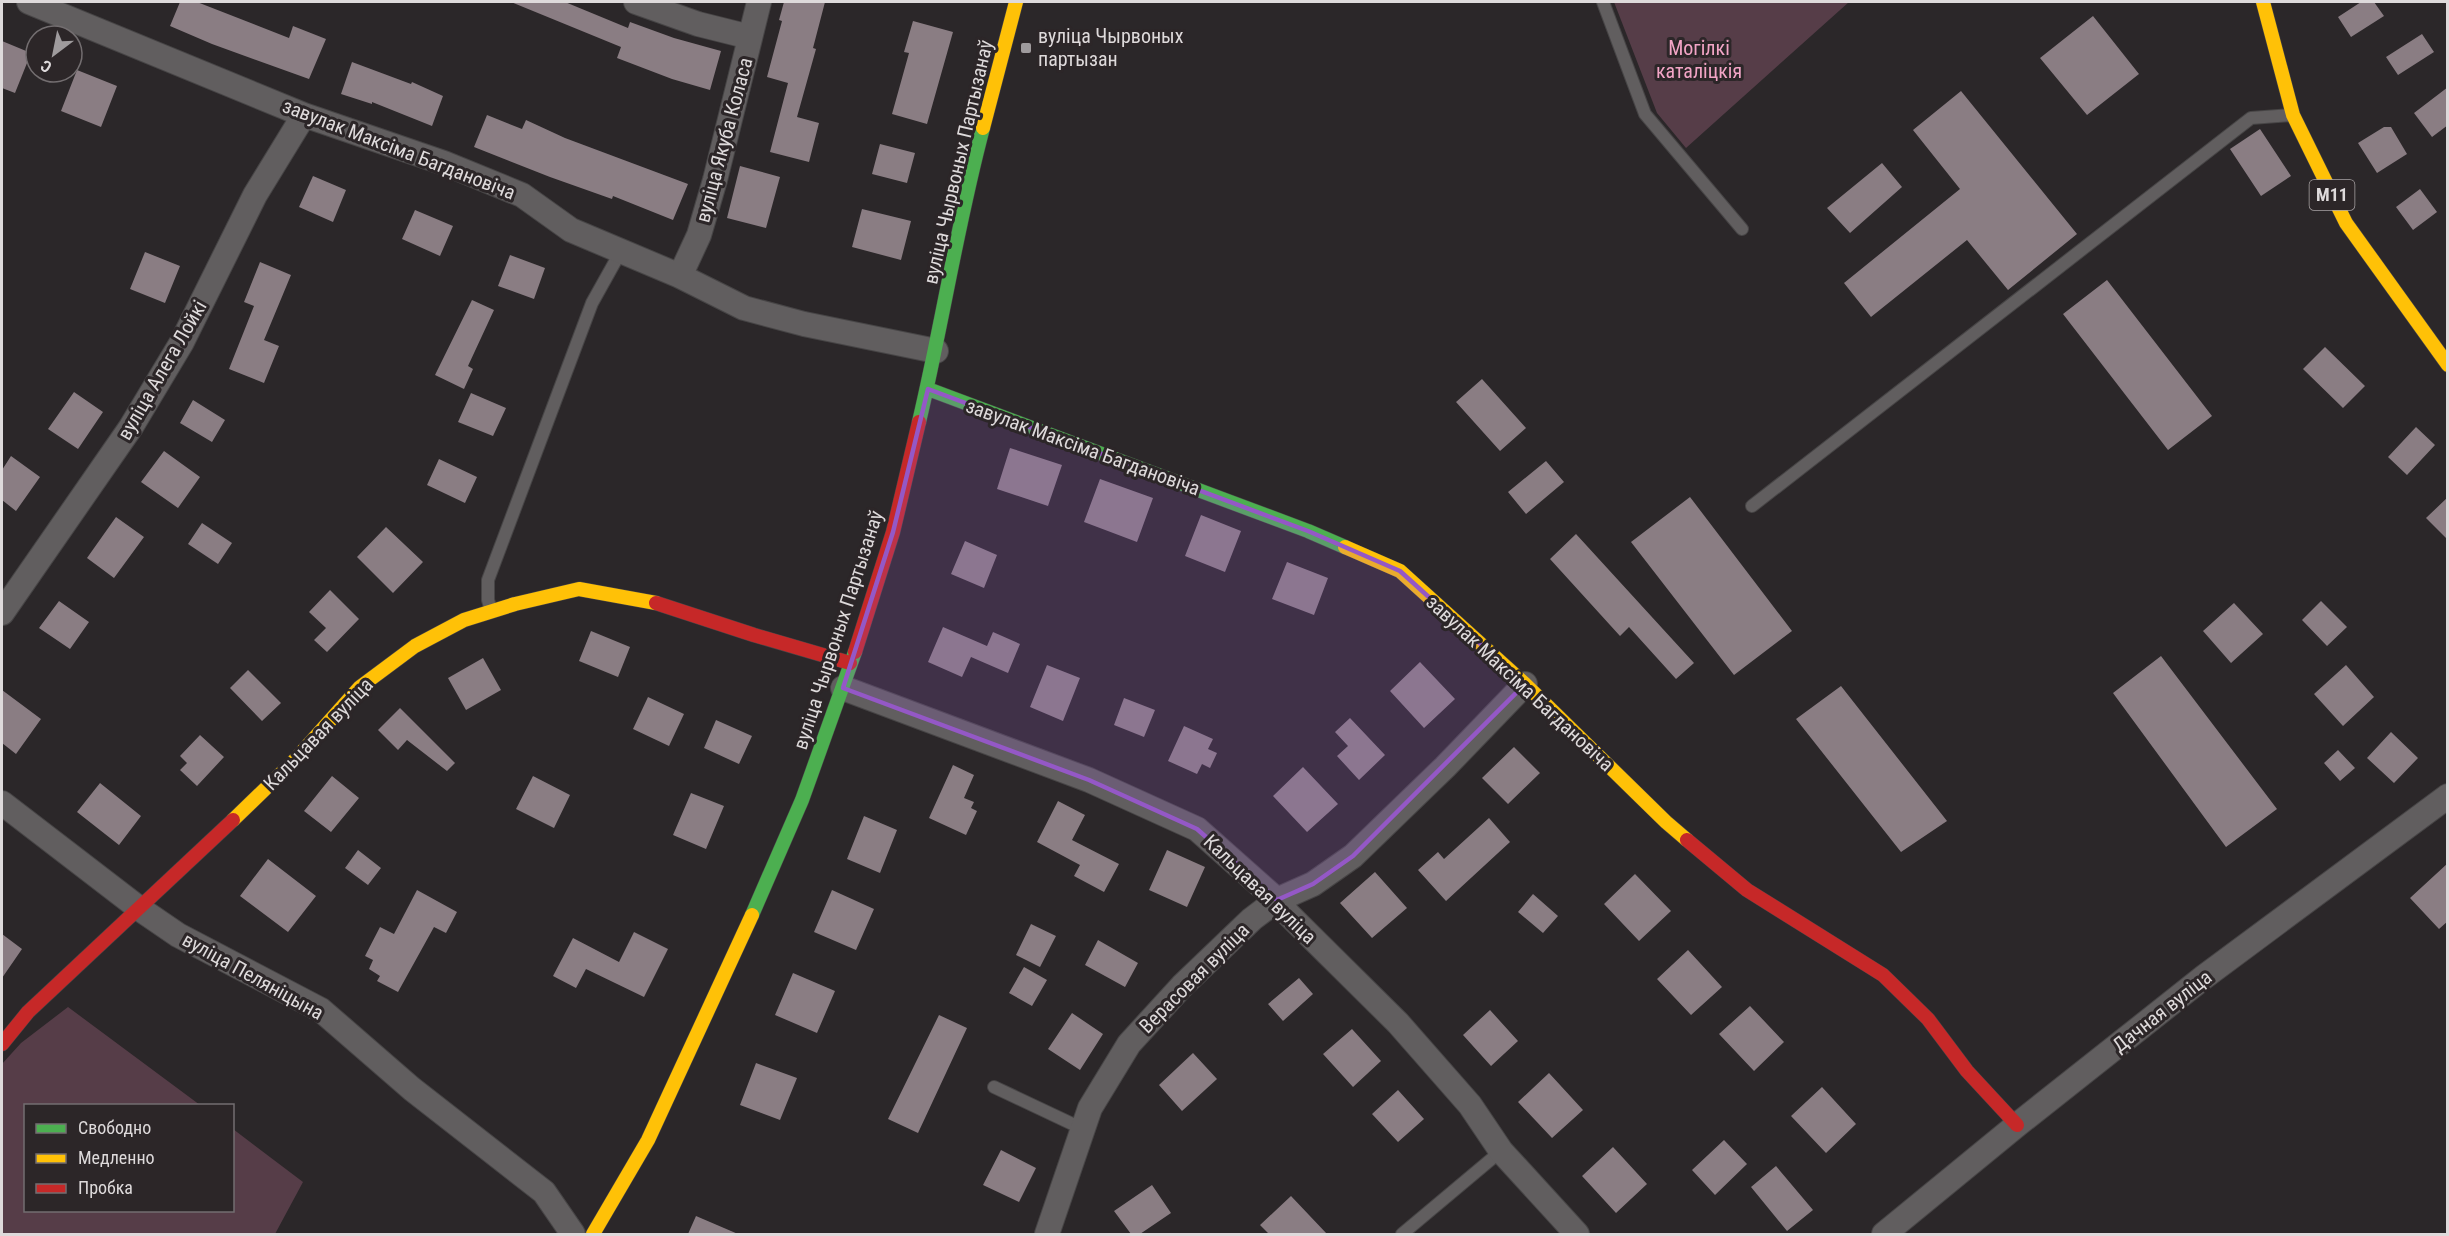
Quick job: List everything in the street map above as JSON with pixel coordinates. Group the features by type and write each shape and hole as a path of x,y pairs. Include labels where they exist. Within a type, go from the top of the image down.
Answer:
{"main road":[{"name":"вуліца Чырвоных Партызанаў","path":"593,1234 648,1140 754,911 802,800 843,688 849,663 893,532 936,351 968,184 1016,2"},
{"name":"М11","path":"2263,2 2293,115 2346,223 2448,365"},
{"name":"завулак Максіма Багдановіча","path":"928,388 1308,531 1400,571 1525,684 1666,822 1746,890 1883,975 1928,1019 1967,1071 2017,1125"},
{"name":"Кальцавая вуліца","path":"2,1044 28,1012 140,909 294,761 360,687 415,646 464,620 579,589 663,604 754,635 849,663"}],"street":[{"name":"завулак Максіма Багдановіча","path":"29,2 304,115 444,163 522,195 571,230 680,276 744,308 804,324 936,351"},
{"path":"636,2 698,24 750,37"},
{"name":"вуліца Якуба Коласа","path":"680,276 699,235 759,2"},
{"name":"вуліца Алега Лойкі","path":"2,614 131,427 182,342 255,195 304,115"},
{"name":"Верасовая вуліца","path":"1047,1234 1090,1108 1129,1044 1182,986 1252,919 1277,900 1313,884 1353,856 1445,767 1525,684"},
{"name":"Кальцавая вуліца","path":"843,688 1089,780 1197,829 1277,900 1419,1048 1470,1105 1501,1151 1576,1234"},
{"name":"Дачная вуліца","path":"1884,1234 2204,977 2448,796"},
{"name":"вуліца Пеляніцына","path":"2,802 140,909 178,935 321,1010 412,1089 544,1192 573,1234"}],"lane":[{"path":"1603,2 1646,114 1742,229"},
{"path":"1752,506 2251,118 2293,115"},
{"path":"491,611 488,600 488,580 592,303 621,251"},
{"path":"994,1087 1083,1130"},
{"path":"1402,1234 1501,1151"}],"highlighted area":[{"path":"928,389 1308,531 1400,571 1525,684 1353,856 1313,884 1277,900 1197,829 1089,780 843,688 893,532"}],"green space":[{"name":"Могілкі каталіцкія","path":"1614,2 1849,2 1686,148 1657,113"},
{"path":"68,1007 199,1104 24,1104 24,1212 234,1212 234,1130 303,1182 275,1234 2,1234 2,1064 21,1043"}],"building":[{"path":"180,2 197,2 289,38 293,26 326,39 309,79 212,44 170,26"},
{"path":"511,2 565,2 628,28 630,22 674,38 721,51 710,90 672,79 617,58 621,47"},
{"path":"784,2 825,2 813,48 816,49 797,117 819,123 809,162 770,152 788,83 767,77 782,21 779,20"},
{"path":"2361,2 2374,2 2384,16 2351,37 2338,17"},
{"path":"2093,16 2139,74 2087,115 2040,58"},
{"path":"913,21 953,32 927,124 892,114 909,53 904,52"},
{"path":"2422,34 2434,52 2398,75 2386,57"},
{"path":"2,41 24,50 24,70 15,93 2,88"},
{"path":"352,62 411,84 412,82 443,96 432,126 372,102 372,104 341,94"},
{"path":"84,73 117,86 101,127 61,111 72,84 84,84"},
{"path":"2448,87 2448,125 2432,137 2414,113"},
{"path":"1961,91 2077,234 2008,290 1967,240 1871,317 1844,283 1960,189 1913,130"},
{"path":"487,115 522,129 526,120 565,138 688,184 673,220 613,196 612,199 550,177 474,147"},
{"path":"2384,127 2391,127 2407,154 2377,173 2358,143"},
{"path":"2260,129 2291,176 2261,196 2230,149"},
{"path":"880,144 915,153 907,183 872,174"},
{"path":"1882,163 1902,187 1850,233 1827,208"},
{"path":"740,166 780,177 766,228 727,218"},
{"path":"313,176 346,190 333,222 299,207"},
{"path":"2420,189 2437,212 2413,230 2396,207"},
{"path":"862,209 911,221 901,260 852,247"},
{"path":"415,210 453,226 440,256 402,239"},
{"path":"145,252 180,266 165,303 130,289"},
{"path":"510,255 545,268 534,299 498,286"},
{"path":"260,262 291,275 264,340 279,346 264,383 229,369 254,306 244,302"},
{"path":"2107,280 2212,416 2168,450 2063,314"},
{"path":"472,300 494,310 468,366 473,369 464,389 435,375"},
{"path":"2325,347 2365,386 2343,408 2303,369"},
{"path":"1482,379 1526,428 1500,451 1456,402"},
{"path":"74,392 103,412 78,449 48,429"},
{"path":"471,393 506,408 493,436 458,422"},
{"path":"193,400 225,420 212,442 180,423"},
{"path":"2416,427 2435,445 2407,475 2388,457"},
{"path":"1010,448 1062,465 1048,506 997,489"},
{"path":"164,451 200,477 178,508 141,482"},
{"path":"11,456 40,477 16,511 2,500 2,470"},
{"path":"439,459 477,477 465,503 427,485"},
{"path":"1546,461 1564,482 1526,514 1508,492"},
{"path":"1100,479 1153,498 1137,542 1084,522"},
{"path":"1690,497 1792,631 1734,675 1631,542"},
{"path":"2448,497 2448,540 2426,518"},
{"path":"1201,515 1241,531 1225,572 1185,556"},
{"path":"116,517 144,537 114,578 87,558"},
{"path":"202,523 232,543 218,564 188,544"},
{"path":"386,527 423,562 393,593 357,557"},
{"path":"1576,534 1694,663 1676,679 1629,627 1620,636 1550,559"},
{"path":"965,541 997,555 984,588 951,574"},
{"path":"1287,562 1328,578 1314,615 1272,599"},
{"path":"330,590 359,619 327,652 314,640 326,628 309,612"},
{"path":"59,601 89,622 70,649 39,628"},
{"path":"2321,601 2347,627 2327,646 2302,620"},
{"path":"2234,603 2263,634 2231,663 2203,631"},
{"path":"943,627 987,646 993,632 1020,644 1008,673 971,657 962,677 928,662"},
{"path":"591,631 630,647 618,677 579,661"},
{"path":"2161,656 2277,809 2226,847 2113,693"},
{"path":"483,658 501,690 466,710 448,678"},
{"path":"1420,662 1455,699 1424,728 1390,691"},
{"path":"1047,665 1080,678 1063,721 1030,707"},
{"path":"2346,665 2374,697 2343,726 2314,694"},
{"path":"248,670 281,703 262,721 230,688"},
{"path":"1841,686 1947,821 1901,852 1796,719"},
{"path":"2,690 41,719 16,754 2,743"},
{"path":"648,697 684,714 669,746 633,729"},
{"path":"1124,698 1155,710 1144,737 1114,725"},
{"path":"400,708 455,763 447,771 407,740 398,750 378,730"},
{"path":"1350,718 1385,755 1359,780 1337,756 1348,746 1335,732"},
{"path":"716,720 752,736 739,764 704,748"},
{"path":"1184,726 1213,739 1208,749 1217,753 1210,768 1202,764 1197,774 1168,761"},
{"path":"2391,732 2418,758 2394,783 2367,758"},
{"path":"200,735 224,757 197,786 180,770 187,763 180,756"},
{"path":"1514,747 1540,773 1508,804 1482,778"},
{"path":"2338,750 2355,768 2340,781 2324,763"},
{"path":"953,765 974,775 964,798 974,802 971,808 977,811 966,835 929,818"},
{"path":"1303,767 1338,804 1307,832 1273,796"},
{"path":"332,776 359,798 331,832 304,811"},
{"path":"533,776 570,795 554,828 516,809"},
{"path":"100,783 141,816 119,845 77,812"},
{"path":"691,793 724,806 706,849 673,835"},
{"path":"1058,801 1085,815 1072,840 1119,864 1104,892 1074,876 1080,865 1037,842"},
{"path":"864,816 897,830 880,873 847,859"},
{"path":"1489,818 1510,842 1446,901 1418,870 1438,852 1444,859"},
{"path":"358,850 381,868 368,885 345,868"},
{"path":"1167,850 1205,867 1187,907 1149,890"},
{"path":"268,859 316,896 288,932 240,896"},
{"path":"2448,863 2448,921 2439,929 2410,898"},
{"path":"1375,872 1407,908 1372,938 1340,903"},
{"path":"1635,874 1671,911 1639,941 1604,904"},
{"path":"417,890 457,912 446,933 434,927 398,992 377,981 380,976 369,969 373,960 365,956 380,927 394,934"},
{"path":"832,890 874,909 856,950 814,932"},
{"path":"1533,894 1558,916 1543,933 1518,912"},
{"path":"1031,924 1056,936 1040,967 1016,955"},
{"path":"634,932 668,949 644,997 586,969 576,988 553,976 573,938 619,962"},
{"path":"2,934 22,949 2,978"},
{"path":"1098,940 1138,963 1125,987 1085,965"},
{"path":"1688,950 1722,987 1691,1015 1657,979"},
{"path":"1024,967 1047,980 1032,1006 1009,993"},
{"path":"793,973 835,991 817,1033 775,1015"},
{"path":"1299,978 1313,994 1283,1021 1268,1004"},
{"path":"1750,1006 1784,1042 1754,1071 1719,1034"},
{"path":"1490,1010 1518,1041 1491,1066 1463,1035"},
{"path":"1072,1013 1103,1034 1080,1070 1048,1049"},
{"path":"939,1015 967,1028 918,1133 888,1119"},
{"path":"1352,1029 1381,1061 1353,1087 1323,1054"},
{"path":"1193,1053 1217,1079 1182,1111 1159,1085"},
{"path":"756,1063 797,1078 780,1120 740,1105"},
{"path":"1549,1073 1583,1110 1552,1138 1518,1102"},
{"path":"1822,1087 1856,1124 1826,1153 1791,1116"},
{"path":"1398,1090 1424,1119 1398,1142 1372,1114"},
{"path":"1724,1140 1747,1164 1715,1195 1692,1170"},
{"path":"1613,1147 1647,1184 1616,1213 1582,1176"},
{"path":"1001,1150 1036,1168 1019,1202 983,1185"},
{"path":"1776,1166 1813,1210 1787,1231 1751,1187"},
{"path":"1152,1185 1171,1213 1140,1234 1131,1234 1114,1211"},
{"path":"1291,1196 1327,1234 1269,1234 1260,1225"},
{"path":"696,1216 738,1234 688,1234"}],"traffic: fast":[{"path":"919,422 965,201 983,128"},
{"path":"928,389 1308,531 1345,547"},
{"path":"752,915 802,800 855,652"}],"traffic: slow":[{"path":"983,128 1016,2"},
{"path":"2263,2 2293,115 2346,223 2448,365"},
{"path":"1345,547 1400,571 1525,684 1687,840"},
{"path":"233,820 294,761 360,687 415,646 464,620 515,604 579,589 656,603"},
{"path":"593,1234 648,1140 752,915"}],"traffic: jam":[{"path":"855,652 893,532 919,422"},
{"path":"656,603 850,663"},
{"path":"2,1044 28,1012 233,820"},
{"path":"1687,840 1747,890 1883,975 1928,1019 1967,1071 2017,1125"}],"place":[{"name":"вуліца Чырвоных партызан","path":"1026,48"}]}
